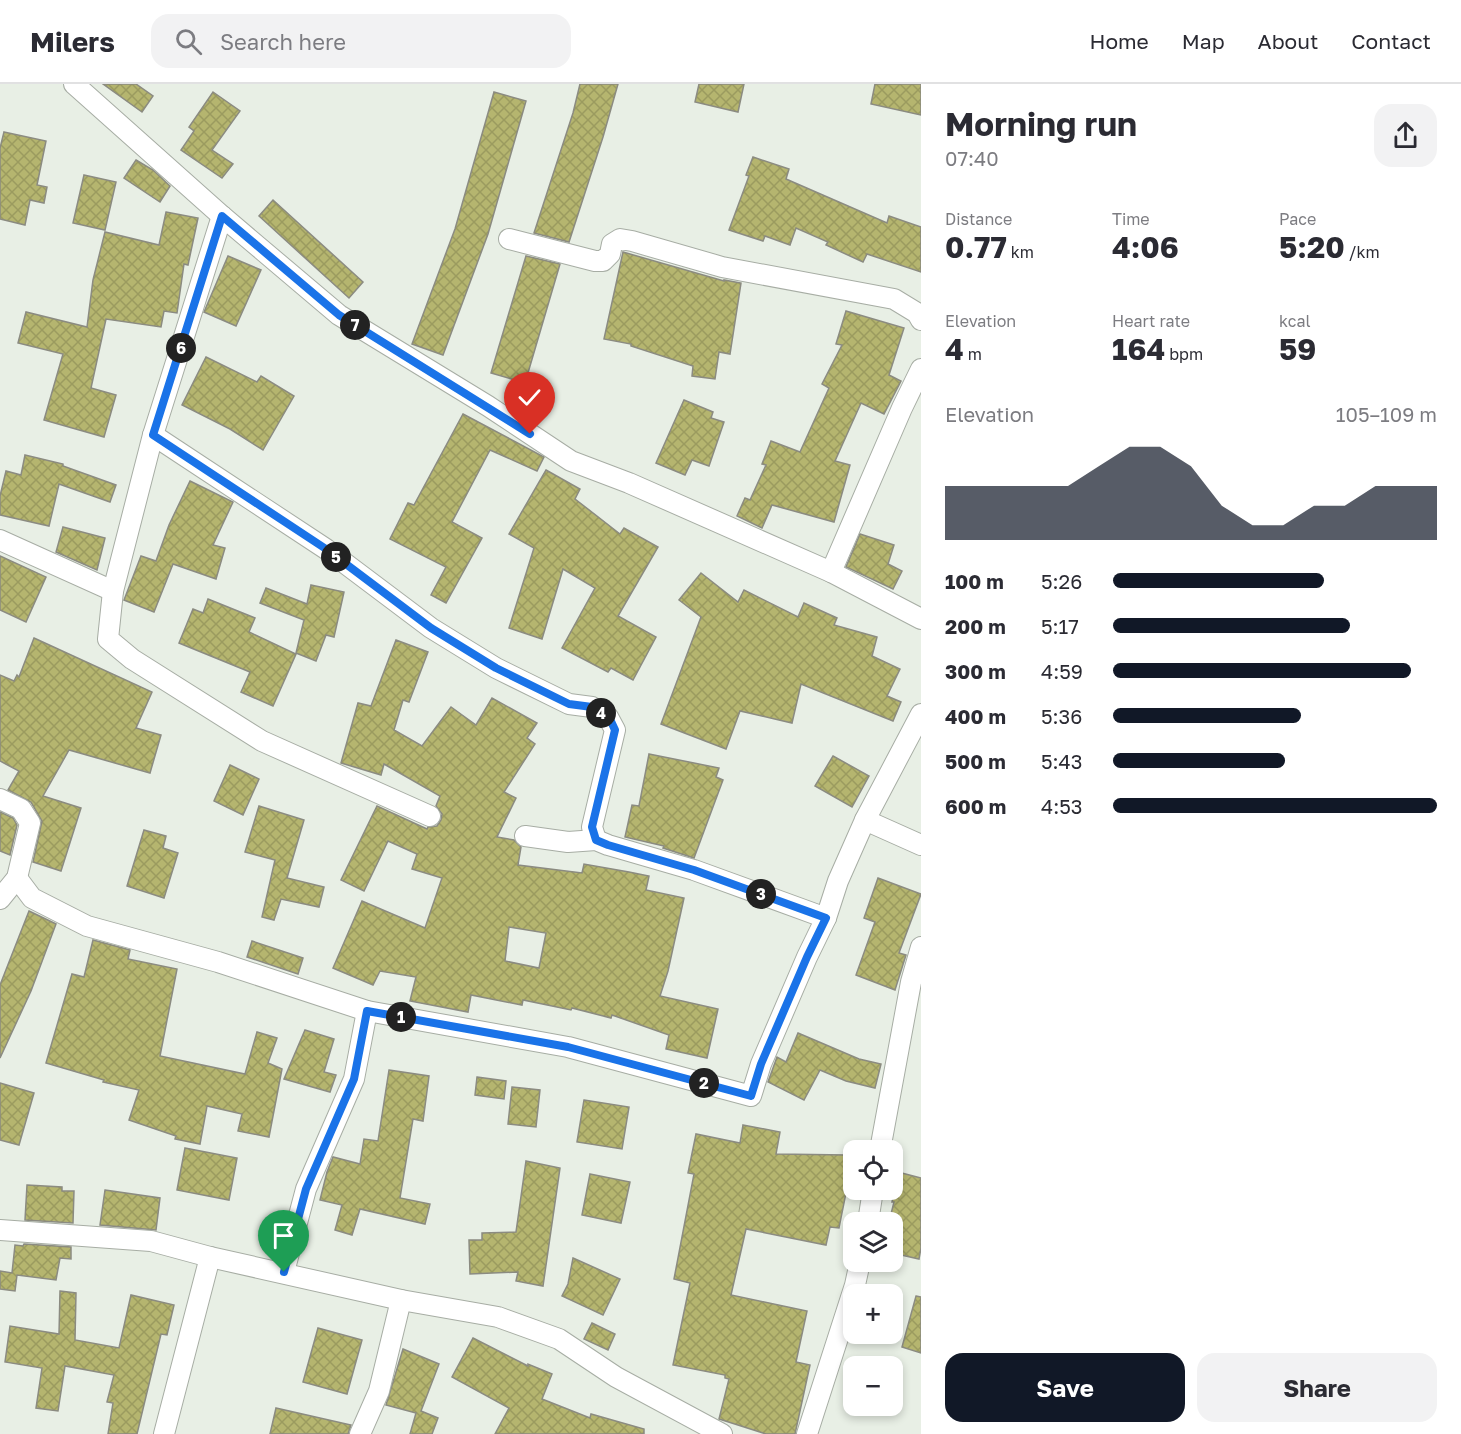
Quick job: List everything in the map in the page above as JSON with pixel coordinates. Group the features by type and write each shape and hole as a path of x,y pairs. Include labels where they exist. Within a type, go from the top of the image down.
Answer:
{"street":[{"path":"74,84 222,216 339,315 488,406 571,461 629,483 831,572 921,619"},
{"path":"222,216 153,435 112,591 108,639 132,659 262,741 430,816"},
{"path":"509,239 595,261 603,261 610,254 612,244 620,239 632,241 722,267 894,299 917,313 921,320"},
{"path":"831,572 921,369"},
{"path":"153,435 326,549 431,628 496,668 569,704 592,707 609,717 615,730 592,827 596,840"},
{"path":"0,540 112,591"},
{"path":"17,878 32,898 87,926 218,962 367,1011 568,1047 751,1096 761,1064 826,918 838,881 865,820 921,714"},
{"path":"0,799 21,809 30,823 17,878 0,899"},
{"path":"865,820 921,844"},
{"path":"525,836 568,842 596,840 694,870 826,918"},
{"path":"882,1140 911,981 921,947"},
{"path":"284,1272 306,1189 354,1079 367,1011"},
{"path":"0,1230 151,1241 210,1257 401,1300 498,1317 559,1339 616,1377 722,1434"},
{"path":"164,1434 210,1257"},
{"path":"807,1434 858,1272"},
{"path":"360,1434 379,1391 401,1300"}],"building":[{"path":"103,84 136,84 153,96 142,112"},
{"path":"580,84 618,84 569,242 534,233 573,113"},
{"path":"699,84 744,84 738,112 695,102"},
{"path":"875,84 921,84 921,115 871,104"},
{"path":"213,92 240,111 212,150 233,164 222,178 181,150 194,131 189,127"},
{"path":"494,92 526,101 488,234 443,355 412,344 455,229"},
{"path":"4,132 46,141 37,185 47,187 44,203 30,200 25,225 0,219 0,148"},
{"path":"753,157 789,169 786,179 887,223 889,216 921,227 921,272 867,254 863,262 826,245 828,242 796,228 790,245 765,236 763,241 729,230 749,176 746,175"},
{"path":"136,160 153,170 170,186 160,202 124,178"},
{"path":"84,175 116,182 105,230 73,223"},
{"path":"273,200 363,282 349,298 259,216"},
{"path":"166,212 198,218 188,265 184,264 177,313 164,311 161,327 106,319 91,388 116,395 104,437 44,420 63,354 18,343 26,312 87,327 93,280 105,232 159,245"},
{"path":"623,252 724,281 741,283 730,354 719,352 715,379 692,376 693,366 631,346 631,344 604,339"},
{"path":"228,256 261,270 236,326 204,312"},
{"path":"526,256 560,264 525,383 491,373"},
{"path":"846,311 904,328 889,375 901,381 884,414 861,403 835,461 850,465 834,522 772,505 762,528 737,516 745,498 750,500 766,465 762,464 771,441 800,452 829,388 822,384 842,345 836,344"},
{"path":"206,357 257,382 261,376 294,396 263,450 230,429 182,405"},
{"path":"684,400 713,412 711,418 724,422 709,466 692,460 685,475 656,463"},
{"path":"463,414 544,457 537,471 490,450 452,522 482,538 446,603 431,595 446,567 390,539 408,503 414,505"},
{"path":"25,455 63,464 63,466 116,485 110,502 59,484 49,526 0,515 0,496 6,471 21,475"},
{"path":"546,470 580,489 575,499 620,534 624,528 658,547 618,616 656,637 633,680 611,668 608,672 562,648 595,588 563,569 542,639 509,628 534,548 509,534"},
{"path":"190,481 233,502 213,545 225,548 216,579 173,564 154,612 124,600 141,556 156,561 169,525"},
{"path":"63,527 105,538 97,570 56,552"},
{"path":"860,534 894,545 888,564 902,571 893,589 846,567"},
{"path":"0,556 46,577 26,622 0,610"},
{"path":"701,573 738,602 744,590 798,617 804,603 837,618 834,625 877,637 872,656 900,669 887,696 901,702 893,721 801,684 792,723 740,711 726,749 661,724 701,617 679,600"},
{"path":"311,585 344,592 334,637 326,635 316,661 296,653 304,620 260,603 266,588 307,604"},
{"path":"208,599 255,618 249,632 296,654 273,706 241,692 250,672 179,643 193,609 203,613"},
{"path":"34,638 152,692 136,728 161,735 150,773 69,750 43,796 81,808 61,871 33,862 42,821 31,802 8,790 19,771 0,761 0,675 14,681 17,675 19,677"},
{"path":"396,640 428,652 409,702 403,700 394,730 422,746 451,707 476,725 492,698 537,723 527,738 535,744 504,792 516,798 497,837 514,840 521,847 518,865 582,873 584,864 629,872 649,876 646,890 684,898 668,971 660,996 718,1009 707,1058 666,1049 669,1035 612,1015 611,1018 572,1008 571,1010 523,1000 522,1005 471,995 468,1012 410,1001 416,977 380,971 373,985 333,968 362,901 425,928 442,878 412,869 417,854 388,841 364,891 341,880 377,806 427,829 437,826 441,820 442,814 436,806 440,796 384,764 381,775 341,763 358,703 371,706","holes":["509,927 546,933 539,968 505,961"]},
{"path":"649,754 719,768 716,777 723,780 694,858 663,848 664,846 625,837 632,805 639,806"},
{"path":"833,756 869,776 852,807 815,786"},
{"path":"230,765 259,779 243,815 214,801"},
{"path":"259,806 304,820 287,878 324,887 319,907 281,899 274,920 262,917 275,860 245,852"},
{"path":"0,812 13,818 17,825 10,855 0,851"},
{"path":"144,830 166,836 163,848 178,853 164,898 127,886"},
{"path":"878,878 921,894 899,953 906,955 895,990 856,975 875,922 864,918"},
{"path":"29,911 56,924 31,991 0,1058 0,985"},
{"path":"93,940 130,950 128,959 177,969 160,1056 245,1074 257,1032 277,1038 268,1063 282,1069 269,1137 238,1131 242,1114 207,1106 200,1144 175,1139 176,1136 129,1120 139,1090 103,1082 104,1080 46,1063 72,974 84,977"},
{"path":"252,941 303,958 298,974 247,957"},
{"path":"305,1030 334,1039 324,1072 336,1075 330,1092 284,1079"},
{"path":"798,1033 859,1059 881,1064 875,1088 846,1081 820,1070 804,1100 768,1082 777,1057 786,1062"},
{"path":"389,1070 429,1076 423,1121 413,1119 400,1198 430,1204 425,1224 360,1209 352,1235 335,1230 342,1205 320,1200 333,1157 360,1164 364,1139 378,1141"},
{"path":"477,1077 506,1081 504,1099 475,1095"},
{"path":"0,1083 34,1093 19,1145 0,1140"},
{"path":"512,1087 540,1090 536,1127 508,1124"},
{"path":"584,1100 629,1107 622,1149 577,1142"},
{"path":"743,1125 780,1132 776,1154 843,1155 845,1200 839,1228 830,1227 826,1245 746,1229 731,1295 807,1311 796,1362 810,1365 795,1434 766,1434 719,1419 729,1379 725,1378 725,1375 673,1365 690,1283 674,1279 694,1174 688,1173 696,1134 740,1143"},
{"path":"185,1148 237,1158 229,1200 177,1190"},
{"path":"526,1161 560,1168 543,1286 516,1281 518,1272 470,1274 469,1240 482,1240 482,1233 516,1232"},
{"path":"903,1173 921,1178 919,1259 903,1255 903,1212 892,1212 894,1202 892,1200 903,1200"},
{"path":"590,1174 630,1182 621,1223 582,1215"},
{"path":"27,1185 62,1187 62,1191 74,1191 73,1223 25,1220"},
{"path":"105,1190 160,1198 156,1230 100,1225"},
{"path":"24,1244 71,1247 71,1259 60,1258 56,1280 17,1275 15,1291 0,1289 0,1271 12,1273 15,1245 23,1246"},
{"path":"573,1258 620,1279 603,1315 562,1296 568,1284"},
{"path":"60,1291 76,1293 75,1340 119,1348 131,1295 174,1305 167,1335 161,1334 137,1434 108,1434 113,1403 107,1402 114,1375 65,1366 58,1411 36,1408 42,1368 5,1362 10,1326 59,1334"},
{"path":"916,1296 921,1297 921,1353 902,1347"},
{"path":"592,1323 615,1334 608,1350 584,1339"},
{"path":"318,1328 362,1340 347,1394 303,1382"},
{"path":"473,1338 528,1366 528,1364 552,1374 542,1399 590,1418 591,1414 644,1429 644,1434 495,1434 509,1408 452,1377"},
{"path":"403,1349 439,1364 421,1411 438,1418 432,1434 410,1434 416,1413 386,1405"},
{"path":"276,1408 351,1425 348,1434 270,1434"}],"route":[{"path":"284,1272 306,1189 354,1079 367,1011 568,1047 751,1096 761,1064 826,918 694,870 596,840 592,827 615,730 609,717 592,707 569,704 496,668 431,628 326,549 153,435 222,216 339,315 530,434"}]}
